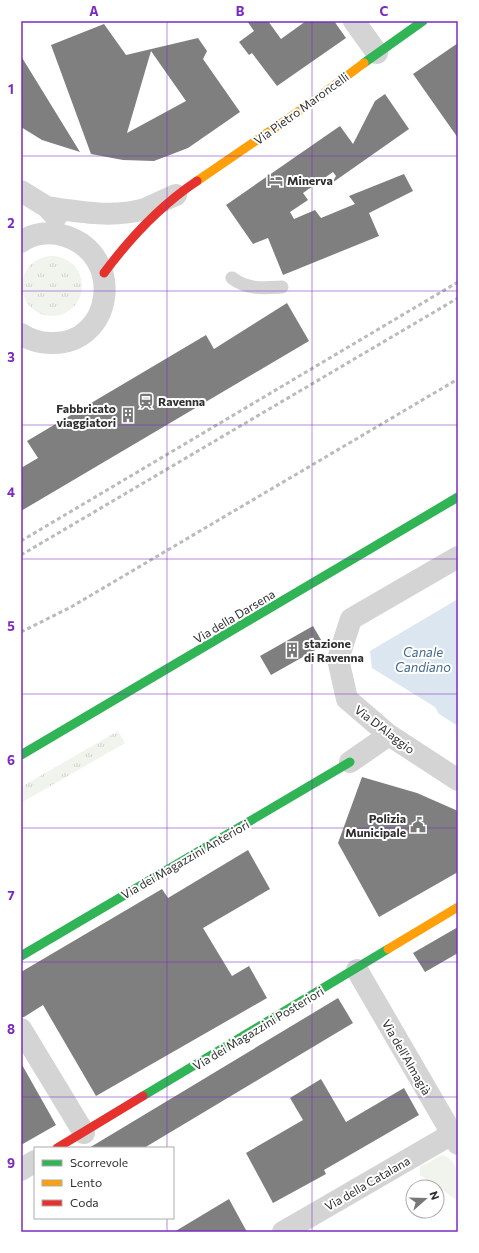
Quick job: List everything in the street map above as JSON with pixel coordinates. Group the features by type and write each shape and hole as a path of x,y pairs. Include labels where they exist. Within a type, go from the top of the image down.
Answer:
{"street":[{"path":"354,21 377,53"},
{"name":"Via Pietro Maroncelli","path":"104,273 123,247 177,194 308,105 377,53 423,21"},
{"path":"21,191 47,207 75,239 88,248 98,259 104,273 106,290 103,306 96,320 85,332 72,340 56,344 40,343 22,337"},
{"name":"Via Pietro Maroncelli","path":"47,207 84,213 118,212 145,208 177,194"},
{"path":"21,242 41,234 58,234 75,239"},
{"name":"Via della Darsena","path":"21,755 458,497"},
{"name":"Via D'Alaggio","path":"458,557 351,619 338,659 347,699 389,735 458,780"},
{"path":"350,762 389,735"},
{"name":"Via dei Magazzini Anteriori","path":"21,956 350,762"},
{"name":"Via dei Magazzini Posteriori","path":"60,1147 356,970 458,907"},
{"name":"Via dell'Almagià","path":"356,970 455,1139"},
{"path":"21,1029 84,1133"},
{"name":"Via della Catalana","path":"283,1232 455,1139"},
{"path":"21,1170 34,1162"}],"lane":[{"path":"232,278 241,285 254,288 282,287"}],"green space":[{"path":"52,256 69,261 77,269 82,286 77,303 69,311 52,316 35,311 27,303 22,286 27,269 35,261"},
{"path":"118,731 125,743 21,803 21,787"},
{"path":"442,1155 453,1162 458,1174 458,1201 445,1192 445,1179 426,1179 420,1175 420,1167"}],"water":[{"name":"Canale Candiano","path":"458,599 458,726 439,714 435,707 372,668 370,651"}],"building":[{"path":"247,21 268,21 281,39 306,21 334,21 346,38 277,86 252,53 249,55 239,42 254,31"},
{"path":"104,24 126,55 198,38 207,51 203,59 240,112 188,148 154,161 123,160 91,154 51,45","holes":["151,51 186,101 127,133"]},
{"path":"458,43 458,138 413,74"},
{"path":"21,56 80,152 42,140 21,127"},
{"path":"385,94 409,129 332,183 336,176 333,172 303,193 308,200 290,212 294,219 315,210 321,218 355,204 349,196 404,174 413,191 369,213 379,236 283,275 268,238 253,244 226,205 340,126 353,144 375,101"},
{"name":"Fabbricato viaggiatori","path":"287,303 309,341 21,511 21,468 38,458 27,441 206,335 214,349"},
{"name":"stazione di Ravenna","path":"313,626 324,645 271,675 260,656"},
{"path":"362,777 417,793 458,811 458,872 379,917 338,843"},
{"path":"248,850 270,889 203,928 232,976 249,966 267,998 96,1096 43,1005 24,1017 21,1017 21,972 162,889 168,898"},
{"path":"458,927 458,953 425,972 413,953"},
{"path":"338,998 353,1023 146,1147 91,1147"},
{"path":"21,1063 56,1125 21,1145"},
{"path":"321,1079 346,1122 404,1088 419,1115 324,1170 326,1174 273,1203 246,1153 303,1120 290,1098"},
{"path":"229,1199 247,1232 174,1232"}],"railway":[{"path":"21,541 458,282"},
{"path":"21,555 458,298"},
{"path":"21,632 71,607 458,379"}],"traffic: fast":[{"path":"364,63 423,21"},
{"path":"21,755 458,497"},
{"path":"21,956 350,762"},
{"path":"143,1096 388,949"}],"traffic: slow":[{"path":"197,181 308,105 364,63"},
{"path":"388,949 458,907"}],"traffic: jam":[{"path":"104,273 124,247 159,211 197,181"},
{"path":"59,1147 143,1096"}],"place":[{"name":"Minerva","path":"275,180"},
{"name":"Ravenna","path":"146,401"},
{"name":"Fabbricato viaggiatori","path":"128,415"},
{"name":"stazione di Ravenna","path":"292,650"},
{"name":"Polizia Municipale","path":"418,825"}]}
